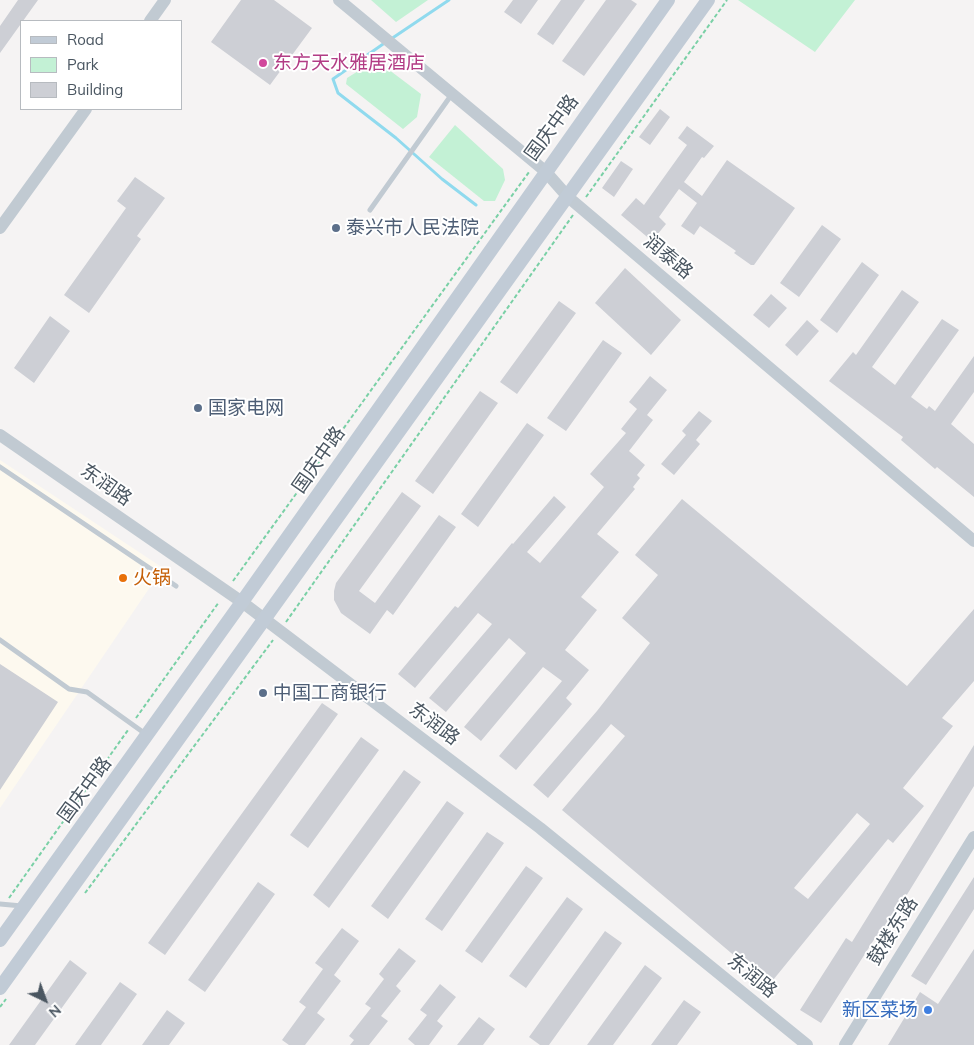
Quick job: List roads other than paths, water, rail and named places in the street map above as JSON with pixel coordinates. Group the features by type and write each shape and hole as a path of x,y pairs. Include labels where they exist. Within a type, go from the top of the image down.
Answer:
{"main road":[{"name":"国庆中路","path":"0,940 242,602 540,167 668,0"},
{"path":"3,994 264,618 708,0"}],"street":[{"path":"151,20 165,0"},
{"name":"润泰路","path":"339,0 540,167 568,197 974,541"},
{"path":"0,228 85,110"},
{"name":"东润路","path":"1,437 264,618 540,828 807,1045"},
{"name":"鼓楼东路","path":"845,1045 974,837"}],"lane":[{"path":"370,210 452,94"},
{"path":"0,467 176,586"},
{"path":"0,640 69,689 87,692 147,735"},
{"path":"2,904 25,906"}],"waterway":[{"path":"391,39 449,0"},
{"path":"386,42 333,79 338,93 396,138 442,179 476,205"}],"place":[{"name":"东方天水雅居酒店","path":"263,63"},
{"name":"泰兴市人民法院","path":"336,228"},
{"name":"国家电网","path":"198,408"},
{"name":"火锅","path":"123,578"},
{"name":"中国工商银行","path":"263,693"},
{"name":"新区菜场","path":"928,1010"}]}
